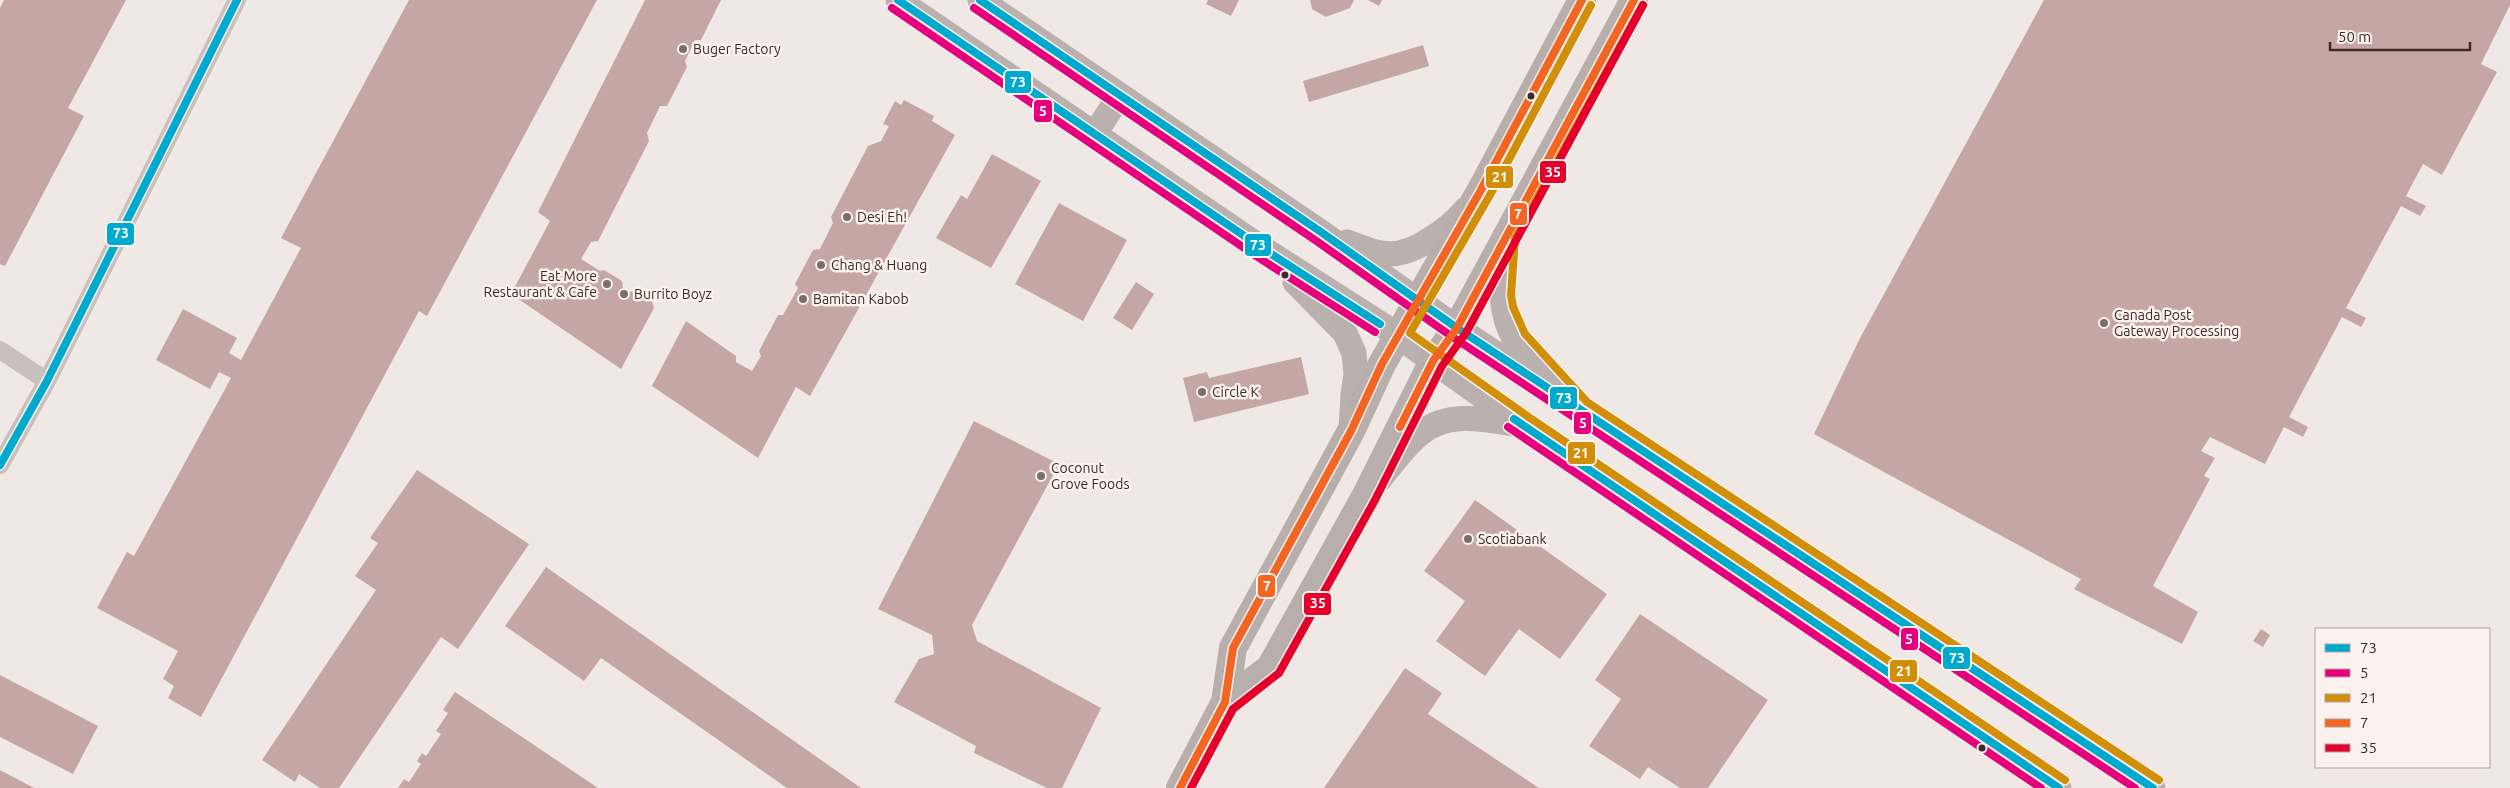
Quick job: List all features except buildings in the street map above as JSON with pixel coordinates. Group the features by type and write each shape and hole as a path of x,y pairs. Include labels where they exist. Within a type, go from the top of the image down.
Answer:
{"main road":[{"path":"898,0 1094,135 1397,336 1524,426 2059,788"},
{"path":"980,0 1321,232 1457,328 2150,787"},
{"path":"1180,788 1225,702 1233,648 1351,431 1397,336 1481,190 1582,0"},
{"path":"1225,702 1270,668 1366,495 1433,361 1457,328 1634,0"},
{"path":"1094,135 1120,95"},
{"path":"1321,232 1372,251 1398,254 1411,252 1451,227 1481,190"},
{"path":"1506,235 1501,295 1503,310 1509,325 1516,340 1580,410"},
{"path":"1262,248 1332,318 1348,340 1354,353 1356,374 1351,431"},
{"path":"1366,495 1420,433 1435,424 1453,418 1468,418 1524,426"}],"street":[{"path":"0,465 47,381 237,0"},
{"path":"0,350 47,381"}],"transit line":[{"name":"73","path":"0,465 47,381 237,0"},
{"name":"73","path":"898,0 1262,248 1380,324"},
{"name":"73","path":"980,0 1321,232 1457,328 2153,788"},
{"name":"7","path":"1180,788 1225,702 1233,648 1351,431 1382,364 1481,190 1582,0"},
{"name":"7","path":"1400,427 1433,361 1457,328 1634,0"},
{"name":"21","path":"1591,5 1490,195 1410,333 1530,418 2065,780"},
{"name":"21","path":"1643,5 1515,238 1511,295 1513,307 1525,334 1587,402 2159,780"},
{"name":"35","path":"1191,788 1233,709 1279,673 1375,500 1442,366 1466,333 1643,5"},
{"name":"5","path":"892,8 1256,256 1375,332"},
{"name":"5","path":"974,8 1315,240 1451,336 2135,788"},
{"name":"73","path":"1514,419 2059,788"},
{"name":"5","path":"1508,427 2041,788"}],"place":[{"name":"Buger Factory","path":"683,49"},
{"name":"Desi Eh!","path":"847,217"},
{"name":"Chang & Huang","path":"821,265"},
{"name":"Eat More Restaurant & Cafe","path":"607,284"},
{"name":"Burrito Boyz","path":"624,294"},
{"name":"Bamitan Kabob","path":"803,299"},
{"name":"Canada Post Gateway Processing","path":"2104,323"},
{"name":"Circle K","path":"1202,392"},
{"name":"Coconut Grove Foods","path":"1041,476"},
{"name":"Scotiabank","path":"1468,539"}]}
